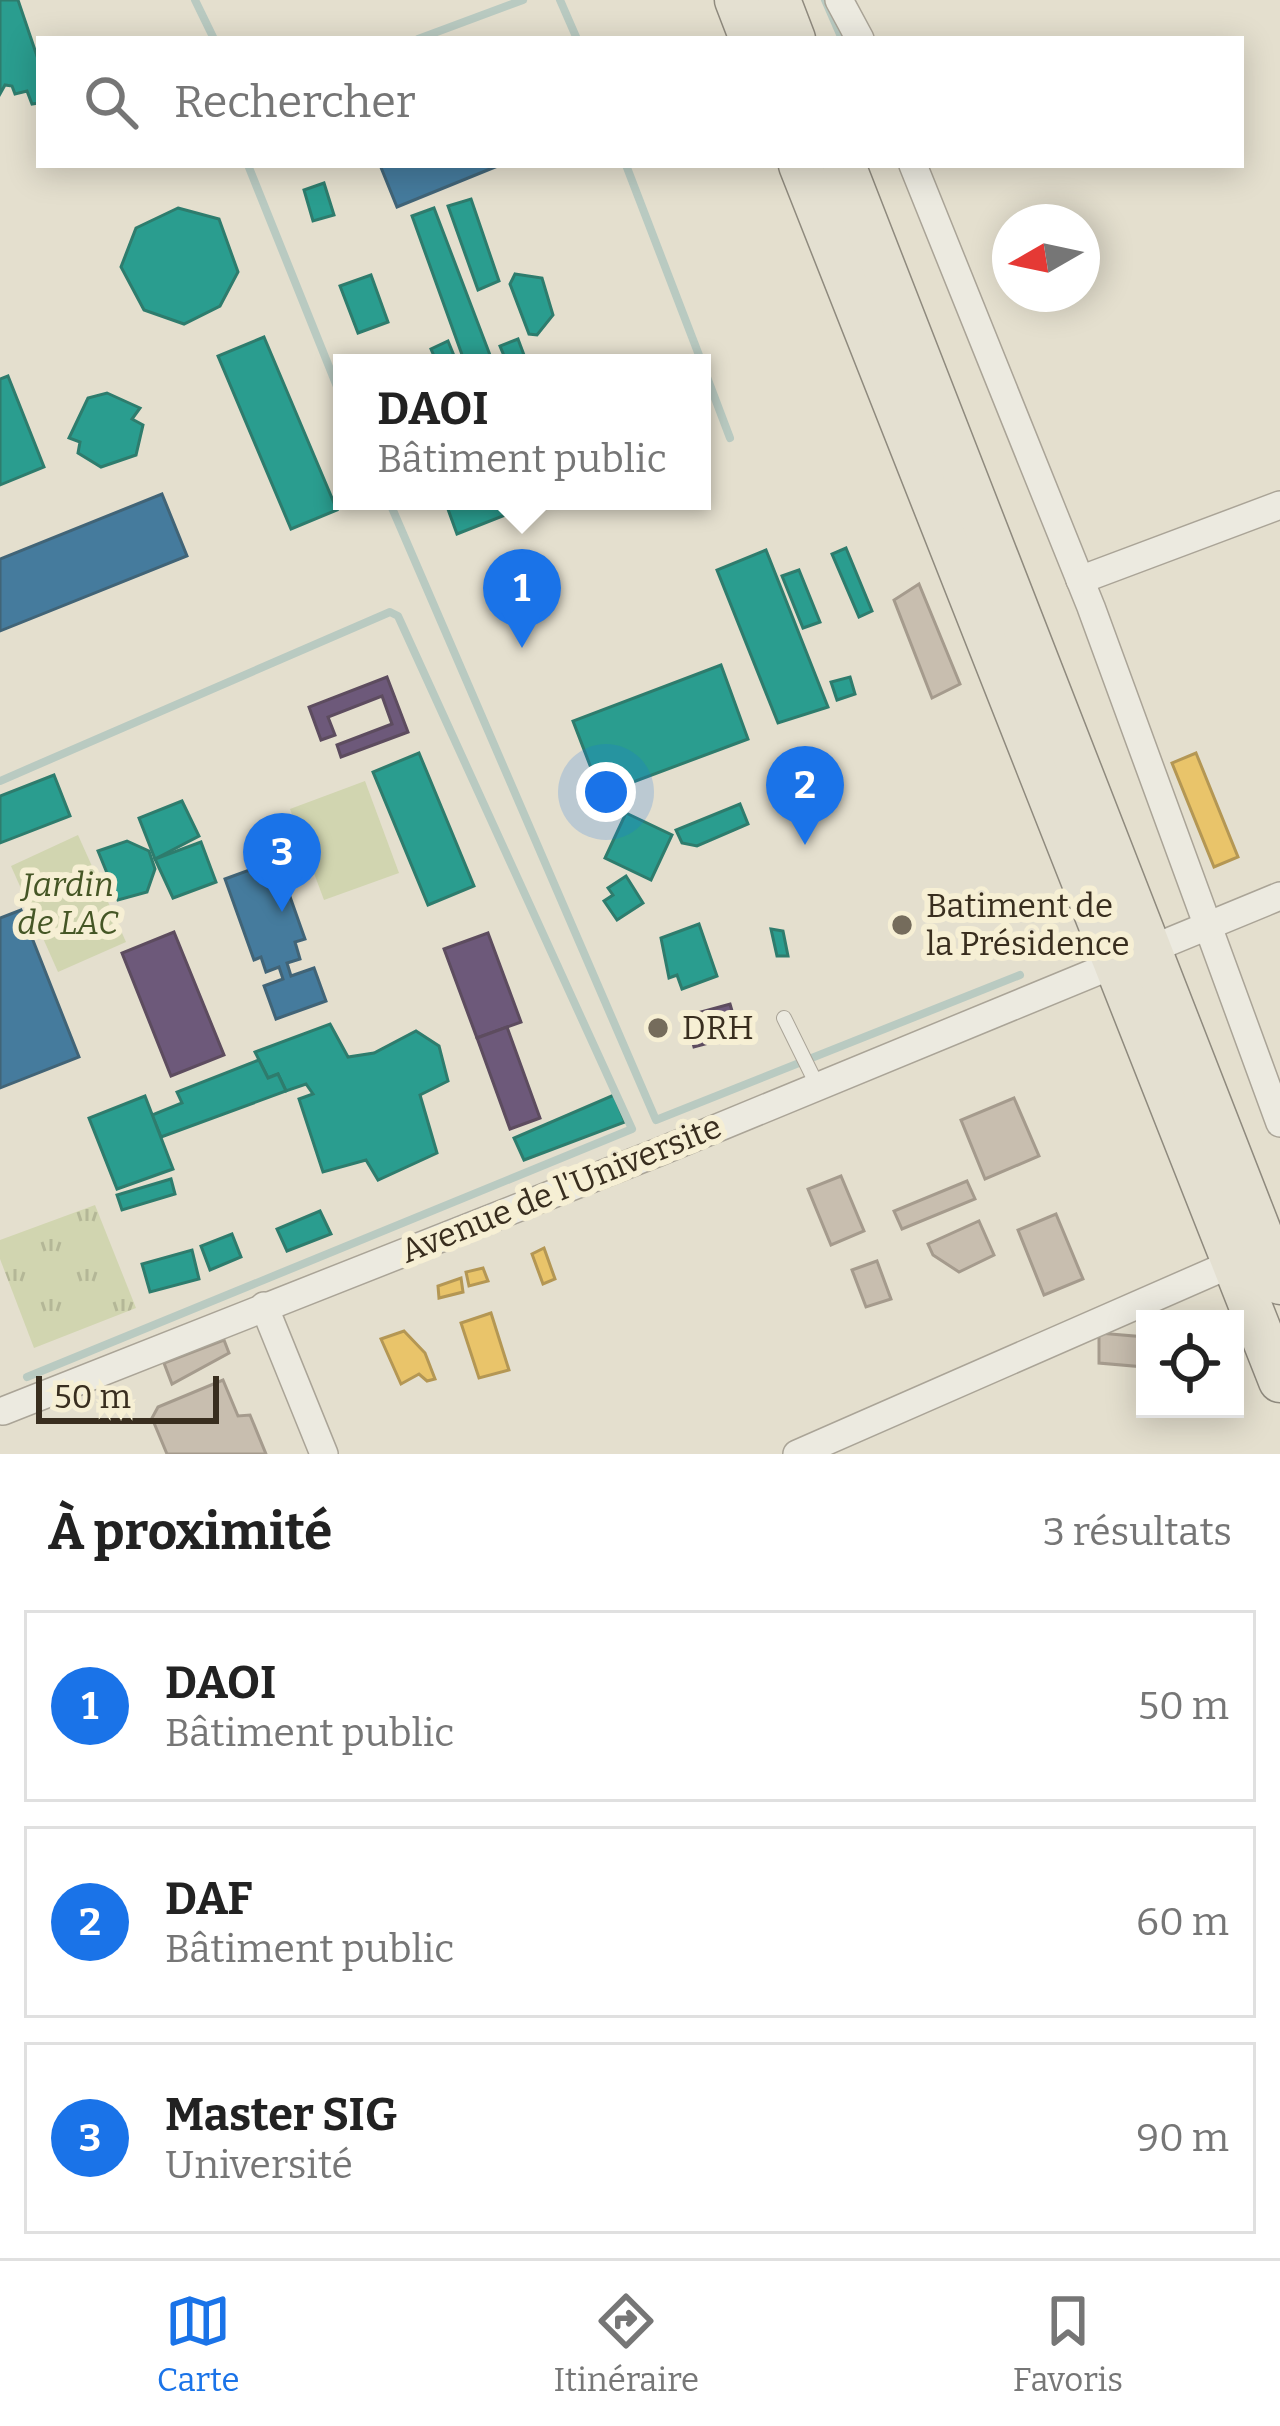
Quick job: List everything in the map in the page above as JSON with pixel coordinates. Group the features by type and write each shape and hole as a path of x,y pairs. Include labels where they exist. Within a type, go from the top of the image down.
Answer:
{"main road":[{"path":"736,0 750,36"},
{"path":"779,0 793,36"},
{"path":"801,168 1000,680 1135,952"},
{"path":"845,168 1135,952 1265,1259 1280,1381"}],"street":[{"path":"839,0 858,36"},
{"path":"914,168 1080,580 1280,1124"},
{"path":"1080,580 1280,505"},
{"name":"Avenue de l'Universite","path":"1,1408 818,1087 1135,952 1280,896"},
{"path":"808,1452 1265,1259"},
{"path":"264,1306 325,1454"}],"lane":[{"path":"784,1018 818,1087"}],"green space":[{"path":"365,781 399,873 324,900 290,809"},
{"name":"Jardin de LAC","path":"78,835 126,942 58,972 11,866"},
{"path":"95,1205 136,1308 34,1348 0,1259 0,1240"}],"building: Logements":[{"path":"1196,753 1238,857 1214,867 1172,763"},
{"path":"544,1248 555,1279 543,1284 532,1254"},
{"path":"483,1268 488,1281 469,1286 466,1272"},
{"path":"461,1278 463,1292 439,1298 438,1286"},
{"path":"491,1313 509,1370 479,1378 461,1323"},
{"path":"404,1331 425,1353 435,1379 427,1381 419,1374 401,1384 381,1339"}],"building: Bureaux":[{"path":"387,677 408,732 341,757 337,745 392,724 382,696 328,717 335,735 321,740 309,707"},
{"path":"174,932 224,1055 171,1076 122,953"},
{"path":"488,933 521,1022 477,1038 444,949"},
{"path":"730,1004 739,1035 694,1047 686,1016"},
{"path":"507,1027 540,1118 510,1129 477,1038"}],"building: Écoles":[{"path":"0,0 18,0 36,53 36,103 27,91 15,94 12,86 5,85 0,94"},
{"path":"324,183 334,215 313,221 304,190"},
{"path":"471,199 499,281 478,290 448,206"},
{"path":"178,208 219,219 238,272 220,306 184,324 144,310 121,267 136,228"},
{"path":"434,208 490,354 462,354 412,216"},
{"path":"515,274 542,278 553,315 537,335 529,334 510,284"},
{"path":"371,275 388,322 358,333 340,286"},
{"path":"264,337 333,510 337,510 291,529 218,356"},
{"path":"518,339 524,354 503,354 500,346"},
{"path":"448,341 453,354 433,354 431,349"},
{"path":"8,376 44,467 0,485 0,379"},
{"path":"107,393 140,408 132,419 143,425 136,455 101,467 78,453 80,442 69,438 88,398"},
{"path":"448,510 518,510 457,534"},
{"path":"846,548 872,611 859,617 832,554"},
{"path":"766,550 828,707 778,723 717,570"},
{"path":"799,570 820,622 803,628 782,576"},
{"path":"721,665 748,739 601,794 573,721"},
{"path":"850,677 855,694 837,700 831,682"},
{"path":"419,753 474,886 428,905 373,772"},
{"path":"54,775 70,816 0,843 0,796"},
{"path":"182,801 199,836 155,859 139,818"},
{"path":"740,804 748,824 697,846 682,843 676,830"},
{"path":"626,813 672,835 651,880 605,858"},
{"path":"127,841 149,851 155,869 147,892 118,900 98,851"},
{"path":"201,842 216,882 173,898 155,859"},
{"path":"626,876 643,903 617,920 604,901 613,895 608,888"},
{"path":"699,924 717,976 682,989 677,975 669,978 661,938"},
{"path":"771,929 783,931 788,956 777,956"},
{"path":"330,1024 348,1057 374,1053 416,1031 439,1046 448,1081 420,1095 437,1153 378,1180 366,1160 323,1172 299,1099 313,1094 306,1084 286,1091 278,1074 268,1078 255,1052"},
{"path":"259,1060 268,1078 278,1074 286,1091 161,1137 152,1115 182,1103 177,1092"},
{"path":"614,1095 625,1122 524,1160 514,1138"},
{"path":"145,1096 173,1169 117,1189 89,1118"},
{"path":"171,1179 175,1194 122,1210 117,1195"},
{"path":"320,1211 331,1234 287,1251 277,1229"},
{"path":"232,1234 241,1257 210,1270 201,1246"},
{"path":"192,1250 199,1279 150,1292 142,1264"}],"building: Public":[{"path":"381,168 493,168 397,207"},
{"path":"162,494 187,556 0,631 0,559"},
{"path":"277,860 305,939 295,942 300,959 287,963 291,976 314,968 326,1001 276,1019 264,986 283,979 279,967 266,972 261,957 254,960 225,879"},
{"path":"21,910 79,1057 0,1088 0,918"}],"building: Autres":[{"path":"919,584 960,684 932,698 894,600"},
{"path":"1014,1098 1039,1156 985,1179 961,1120"},
{"path":"841,1176 864,1231 831,1245 808,1189"},
{"path":"967,1181 975,1199 902,1229 894,1211"},
{"path":"1056,1214 1083,1279 1044,1295 1018,1230"},
{"path":"979,1221 994,1255 959,1272 933,1255 928,1244"},
{"path":"877,1261 891,1299 866,1307 852,1270"},
{"path":"1099,1333 1136,1336 1136,1366 1099,1363"},
{"path":"224,1340 229,1353 172,1384 164,1363"},
{"path":"223,1380 238,1416 250,1415 266,1454 167,1454 152,1418 158,1407"}],"waterway":[{"path":"195,0 213,36"},
{"path":"426,36 523,0"},
{"path":"560,0 576,36"},
{"path":"825,0 841,36"},
{"path":"249,168 333,377"},
{"path":"627,168 699,354"},
{"path":"711,388 730,438"},
{"path":"393,510 656,1120 1020,975"},
{"path":"0,781 390,612 398,616 632,1129 27,1377"}],"place":[{"name":"DAOI","path":"522,648"},
{"name":"DAF","path":"805,845"},
{"name":"Master SIG","path":"282,912"},
{"name":"Batiment de la Présidence","path":"902,925"},
{"name":"DRH","path":"658,1028"}]}
